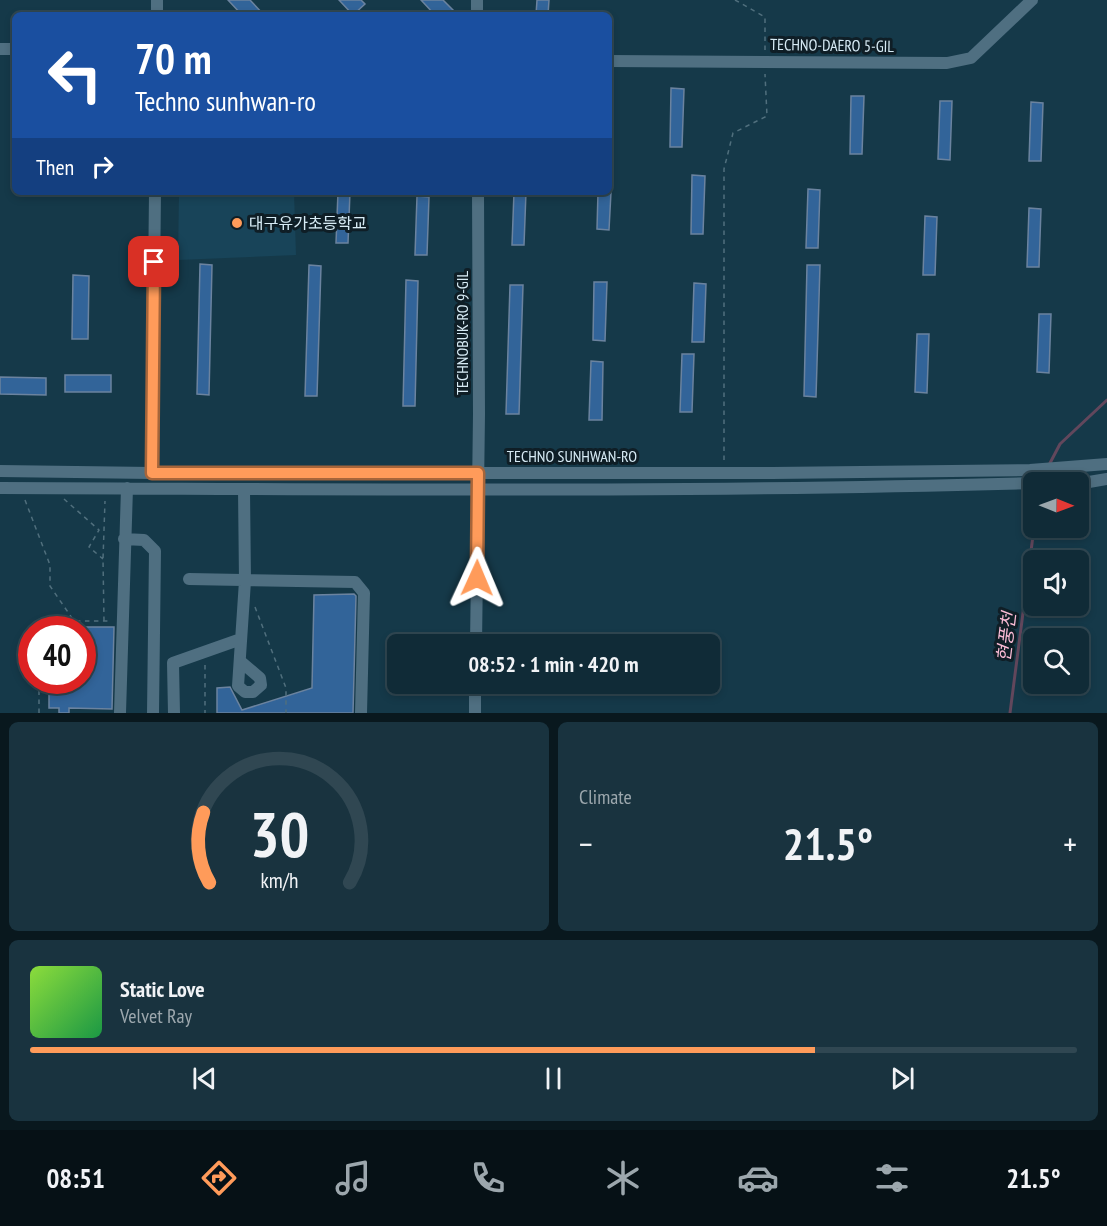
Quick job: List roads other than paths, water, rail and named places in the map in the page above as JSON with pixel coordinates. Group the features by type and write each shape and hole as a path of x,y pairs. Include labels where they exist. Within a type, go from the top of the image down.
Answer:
{"street":[{"name":"TECHNO-DAERO 5-GIL","path":"612,61 947,63 971,58 1032,0"},
{"path":"152,473 155,195"},
{"name":"TECHNOBUK-RO 9-GIL","path":"476,634 478,195"},
{"name":"TECHNO SUNHWAN-RO","path":"0,471 152,473 723,471 772,473 1036,469 1107,464"},
{"name":"TECHNO SUNHWAN-RO","path":"1089,482 1107,479"},
{"name":"TECHNO SUNHWAN-RO","path":"0,488 478,489 904,487 1023,483"},
{"path":"120,713 127,488"},
{"path":"240,661 244,581 244,490"},
{"path":"124,539 144,540 155,551 153,713"},
{"path":"189,579 355,582 364,593 361,713"},
{"path":"174,713 173,663 241,639"},
{"path":"475,694 475,713"}],"waterway":[{"name":"현풍천","path":"1049,465 1060,444 1107,400"},
{"name":"현풍천","path":"1010,713 1033,538"}],"place":[{"name":"대구유가초등학교","path":"237,223"}]}
